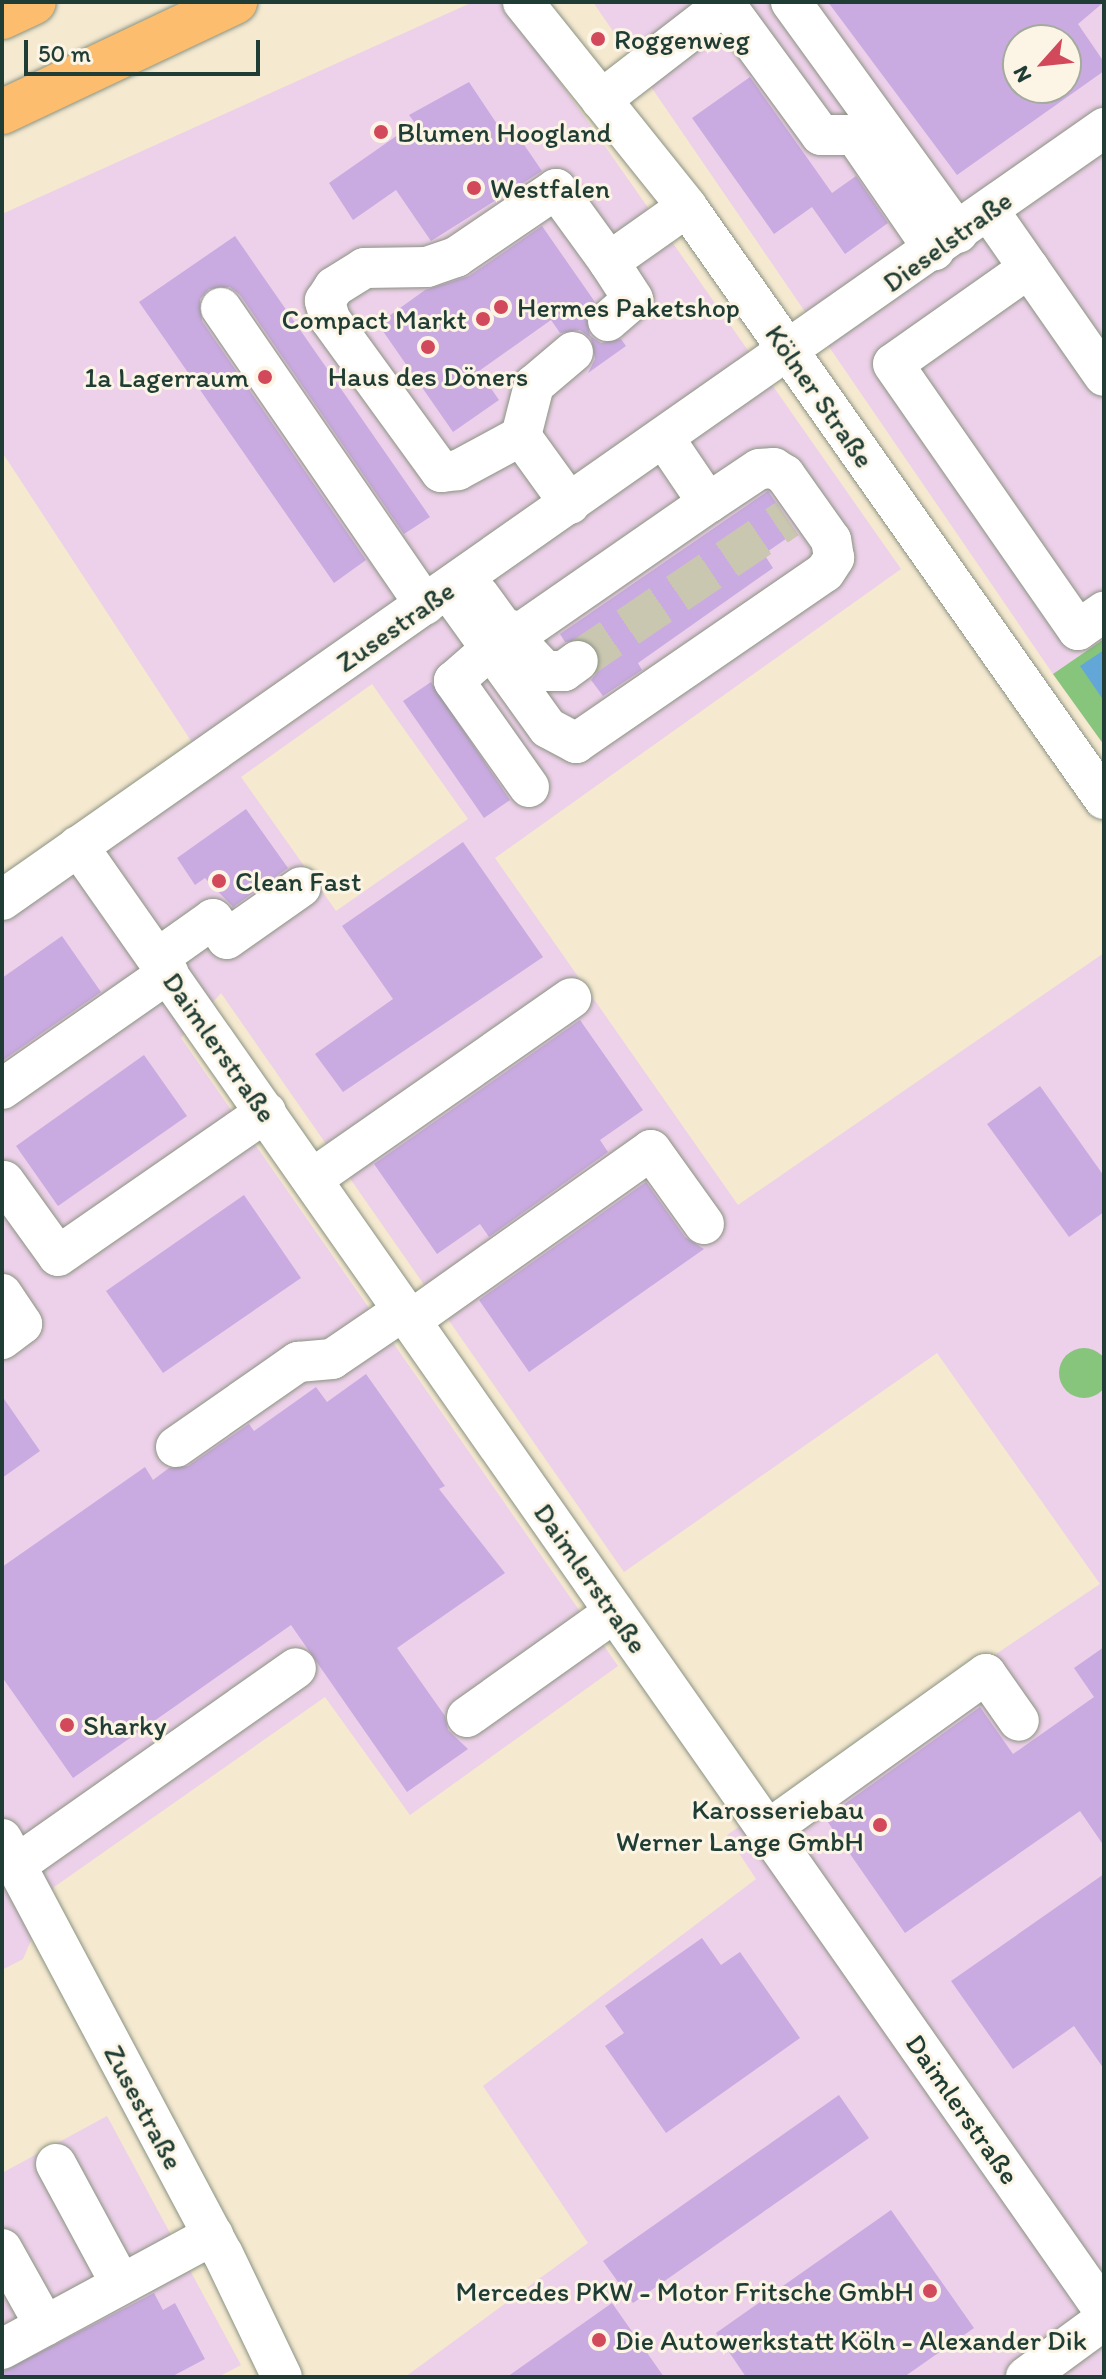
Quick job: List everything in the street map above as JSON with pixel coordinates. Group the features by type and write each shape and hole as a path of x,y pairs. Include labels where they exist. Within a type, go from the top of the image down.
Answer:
{"highway":[{"path":"2,17 34,2"},
{"path":"2,112 235,2"}],"street":[{"name":"Kölner Straße","path":"523,2 687,207 1104,799"},
{"path":"791,2 960,231"},
{"path":"601,100 726,3 821,135 855,135 960,231 1029,268 1104,376"},
{"name":"Dieselstraße","path":"789,352 1104,128"},
{"path":"573,352 534,385 521,436 458,470 441,472 330,319 325,301 334,287 364,268 427,267 456,257 556,189 633,299 608,321"},
{"path":"609,262 687,207"},
{"path":"1029,268 893,364 1078,630 1104,612"},
{"path":"221,308 446,590 500,640 545,671 564,671 578,661"},
{"name":"Zusestraße","path":"2,900 789,352"},
{"path":"521,436 570,504"},
{"path":"664,438 708,503"},
{"path":"500,640 548,728 564,741 583,740 825,572 834,549 797,512 774,468 759,469 520,633 500,640 454,681 529,787"},
{"name":"Daimlerstraße","path":"78,846 1104,2311"},
{"path":"2,1089 163,966 213,919 227,939 301,887"},
{"path":"312,1179 571,998"},
{"path":"4,1181 58,1256 266,1112"},
{"path":"176,1447 298,1362 332,1359 408,1315 651,1150 704,1224"},
{"path":"2,1294 22,1324 2,1339"},
{"path":"467,1717 615,1612"},
{"path":"9,1852 296,1668"},
{"path":"768,1830 986,1674 1019,1721"},
{"name":"Zusestraße","path":"9,1852 213,2235 282,2377"},
{"path":"56,2164 121,2284"},
{"path":"2,2349 213,2235"},
{"path":"2,2249 45,2326"},
{"path":"1026,2377 1104,2320"}],"shaded area":[{"path":"473,2 504,2 901,569 495,858 738,1205 1104,953 1104,2377 405,2377 588,2243 483,2086 756,1879 727,1835 1100,1584 937,1353 624,1572 221,993 181,1038 618,1666 410,1815 325,1697 54,1887 23,1959 2,1970 2,918 195,747 2,452 2,214","holes":["372,684 468,819 336,911 241,777"]},
{"path":"593,2 1104,2 1104,745 1053,674"},
{"path":"107,2116 241,2365 218,2377 2,2377 2,2173"}],"green space":[{"path":"1104,639 1104,745 1053,674"},
{"path":"1084,1348 1102,1355 1109,1373 1102,1391 1084,1398 1066,1391 1059,1373 1066,1355"}],"water":[{"path":"1104,650 1104,701 1080,666"}],"building":[{"path":"828,2 1104,2 1078,24 1002,24 1002,104 1057,104 957,175"},
{"path":"1082,30 1104,62 1104,71 1082,87"},
{"path":"750,77 832,193 856,176 888,223 845,254 812,207 774,234 692,118"},
{"path":"469,82 505,136 514,130 542,171 431,241 396,190 353,220 329,183 415,123 409,115"},
{"path":"542,226 595,302 586,314 590,336 601,343 621,339 626,346 588,373 595,359 591,338 580,330 560,333 551,320 479,371 499,400 453,432 378,324 425,290 469,276"},
{"path":"235,236 430,517 404,534 240,295 230,287 209,289 200,299 202,321 366,560 334,583 139,302"},
{"path":"768,491 796,532 764,554 773,568 638,663 642,670 603,696 591,680 599,670 597,648 587,640 565,642 560,634"},
{"path":"431,682 510,800 484,818 403,701"},
{"path":"246,809 288,868 233,907 205,878 195,885 177,858"},
{"path":"463,842 543,957 343,1092 315,1054 393,999 342,926"},
{"path":"62,936 101,992 2,1061 2,978"},
{"path":"580,1020 643,1110 600,1140 608,1152 489,1237 480,1224 437,1254 374,1164"},
{"path":"144,1055 187,1116 58,1206 16,1146"},
{"path":"1040,1086 1104,1176 1104,1212 1069,1237 987,1124"},
{"path":"646,1182 685,1237 704,1249 529,1372 479,1300"},
{"path":"244,1195 301,1278 163,1373 106,1291"},
{"path":"366,1374 445,1486 439,1489 505,1573 397,1648 445,1716 448,1730 468,1749 407,1792 291,1625 73,1778 2,1677 2,1567 145,1467 153,1480 169,1468 188,1466 249,1424 254,1431 316,1387 327,1402"},
{"path":"2,1396 40,1451 2,1478"},
{"path":"1104,1647 1104,1846 1080,1811 905,1933 825,1818 980,1707 1013,1754 1094,1697 1074,1668"},
{"path":"1104,1874 1104,2069 1074,2026 1013,2069 951,1981"},
{"path":"702,1938 721,1965 740,1952 800,2038 666,2133 605,2046 624,2033 605,2006"},
{"path":"839,2095 869,2138 633,2303 603,2261"},
{"path":"891,2210 974,2328 904,2377 746,2377 716,2333"},
{"path":"154,2293 163,2310 175,2303 205,2359 171,2377 2,2377 2,2372"},
{"name":"Die Autowerkstatt Köln - Alexander Dik","path":"612,2303 664,2377 507,2377"}],"tunnel":[{"path":"578,661 787,519"}],"place":[{"name":"Roggenweg","path":"598,39"},
{"name":"Blumen Hoogland","path":"381,132"},
{"name":"Westfalen","path":"474,188"},
{"name":"Hermes Paketshop","path":"501,307"},
{"name":"Compact Markt","path":"483,319"},
{"name":"Haus des Döners","path":"428,347"},
{"name":"1a Lagerraum","path":"265,377"},
{"name":"Clean Fast","path":"219,881"},
{"name":"Sharky","path":"67,1725"},
{"name":"Karosseriebau Werner Lange GmbH","path":"880,1825"},
{"name":"Mercedes PKW - Motor Fritsche GmbH","path":"930,2291"},
{"name":"Die Autowerkstatt Köln - Alexander Dik","path":"599,2340"}]}
